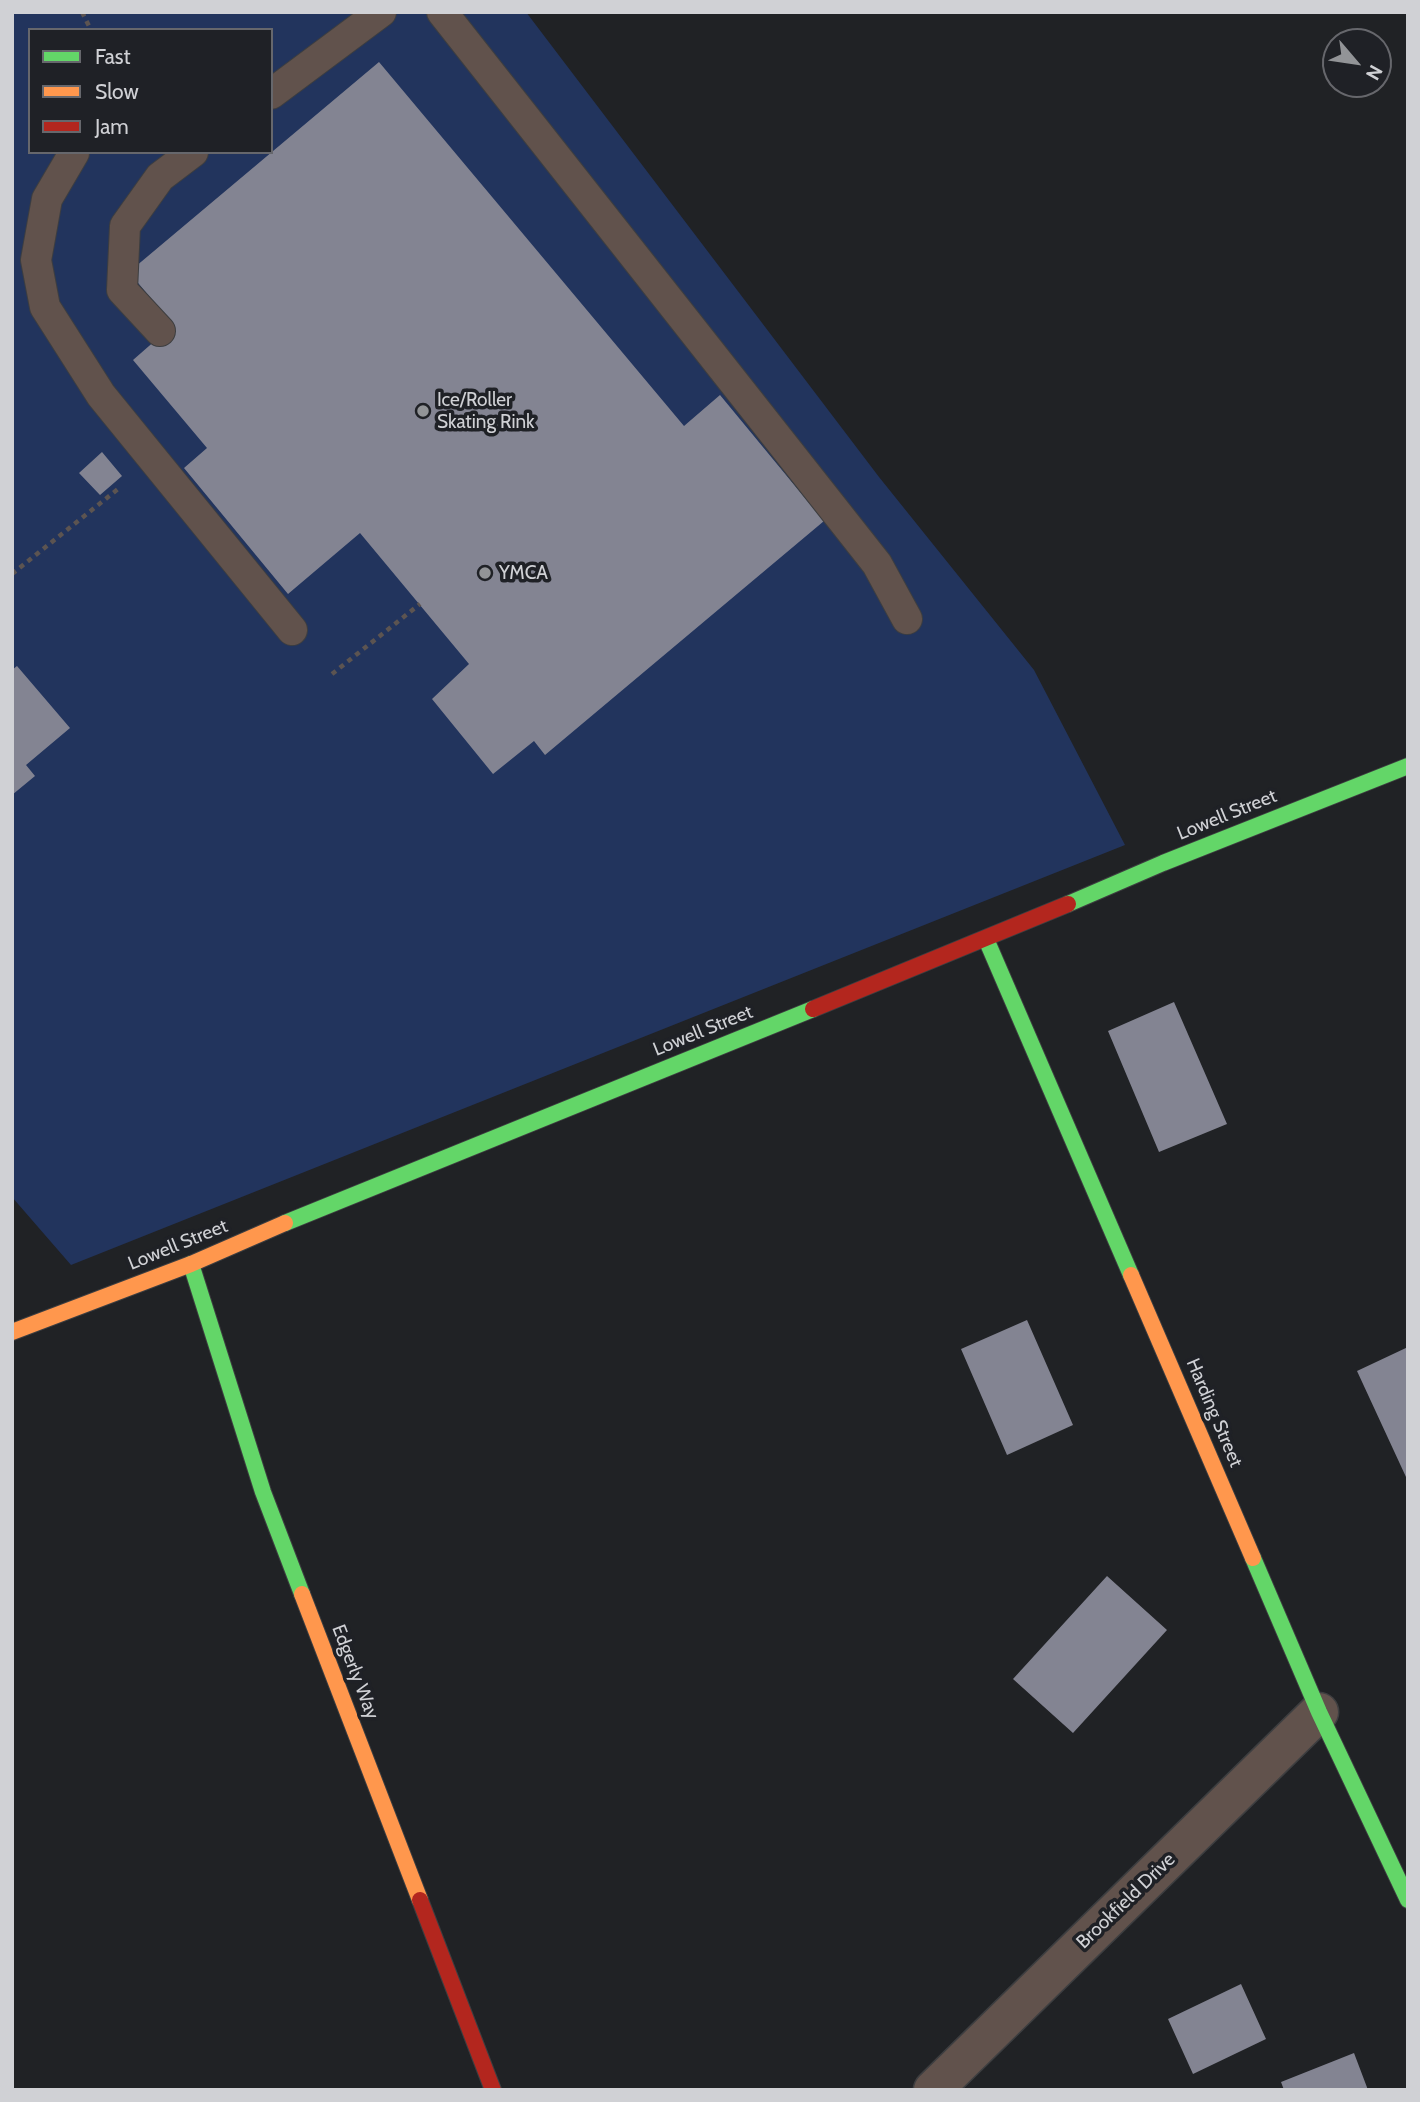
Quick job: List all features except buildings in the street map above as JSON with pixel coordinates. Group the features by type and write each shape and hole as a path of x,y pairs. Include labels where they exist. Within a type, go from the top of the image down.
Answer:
{"street":[{"name":"Lowell Street","path":"12,1332 191,1264 317,1209 986,939 1163,863 1408,766"},
{"name":"Harding Street","path":"986,939 1319,1712 1408,1900"},
{"name":"Edgerly Way","path":"191,1264 263,1492 493,2090"},
{"name":"Brookfield Drive","path":"933,2090 1319,1712"}],"lane":[{"path":"273,93 381,12"},
{"path":"442,12 877,564 907,619"},
{"path":"73,154 47,199 36,260 45,307 102,396 292,630"},
{"path":"160,331 122,290 125,226 160,177 190,154"}],"path":[{"path":"82,12 89,28"},
{"path":"12,574 154,460"},
{"path":"331,674 420,604"}],"shaded area":[{"name":"YMCA","path":"12,12 526,12 879,477 1034,670 1125,845 71,1265 12,1197"}],"traffic: fast":[{"path":"1068,904 1163,863 1408,766"},
{"path":"986,939 1131,1275"},
{"path":"285,1223 813,1009"},
{"path":"191,1264 263,1492 302,1594"},
{"path":"1253,1558 1319,1712 1408,1900"}],"traffic: slow":[{"path":"12,1332 191,1264 285,1223"},
{"path":"1131,1275 1253,1558"},
{"path":"302,1594 420,1900"}],"traffic: jam":[{"path":"813,1009 1068,904"},
{"path":"420,1900 493,2090"}],"place":[{"name":"Ice/Roller Skating Rink","path":"423,411"},
{"name":"YMCA","path":"485,573"}]}
